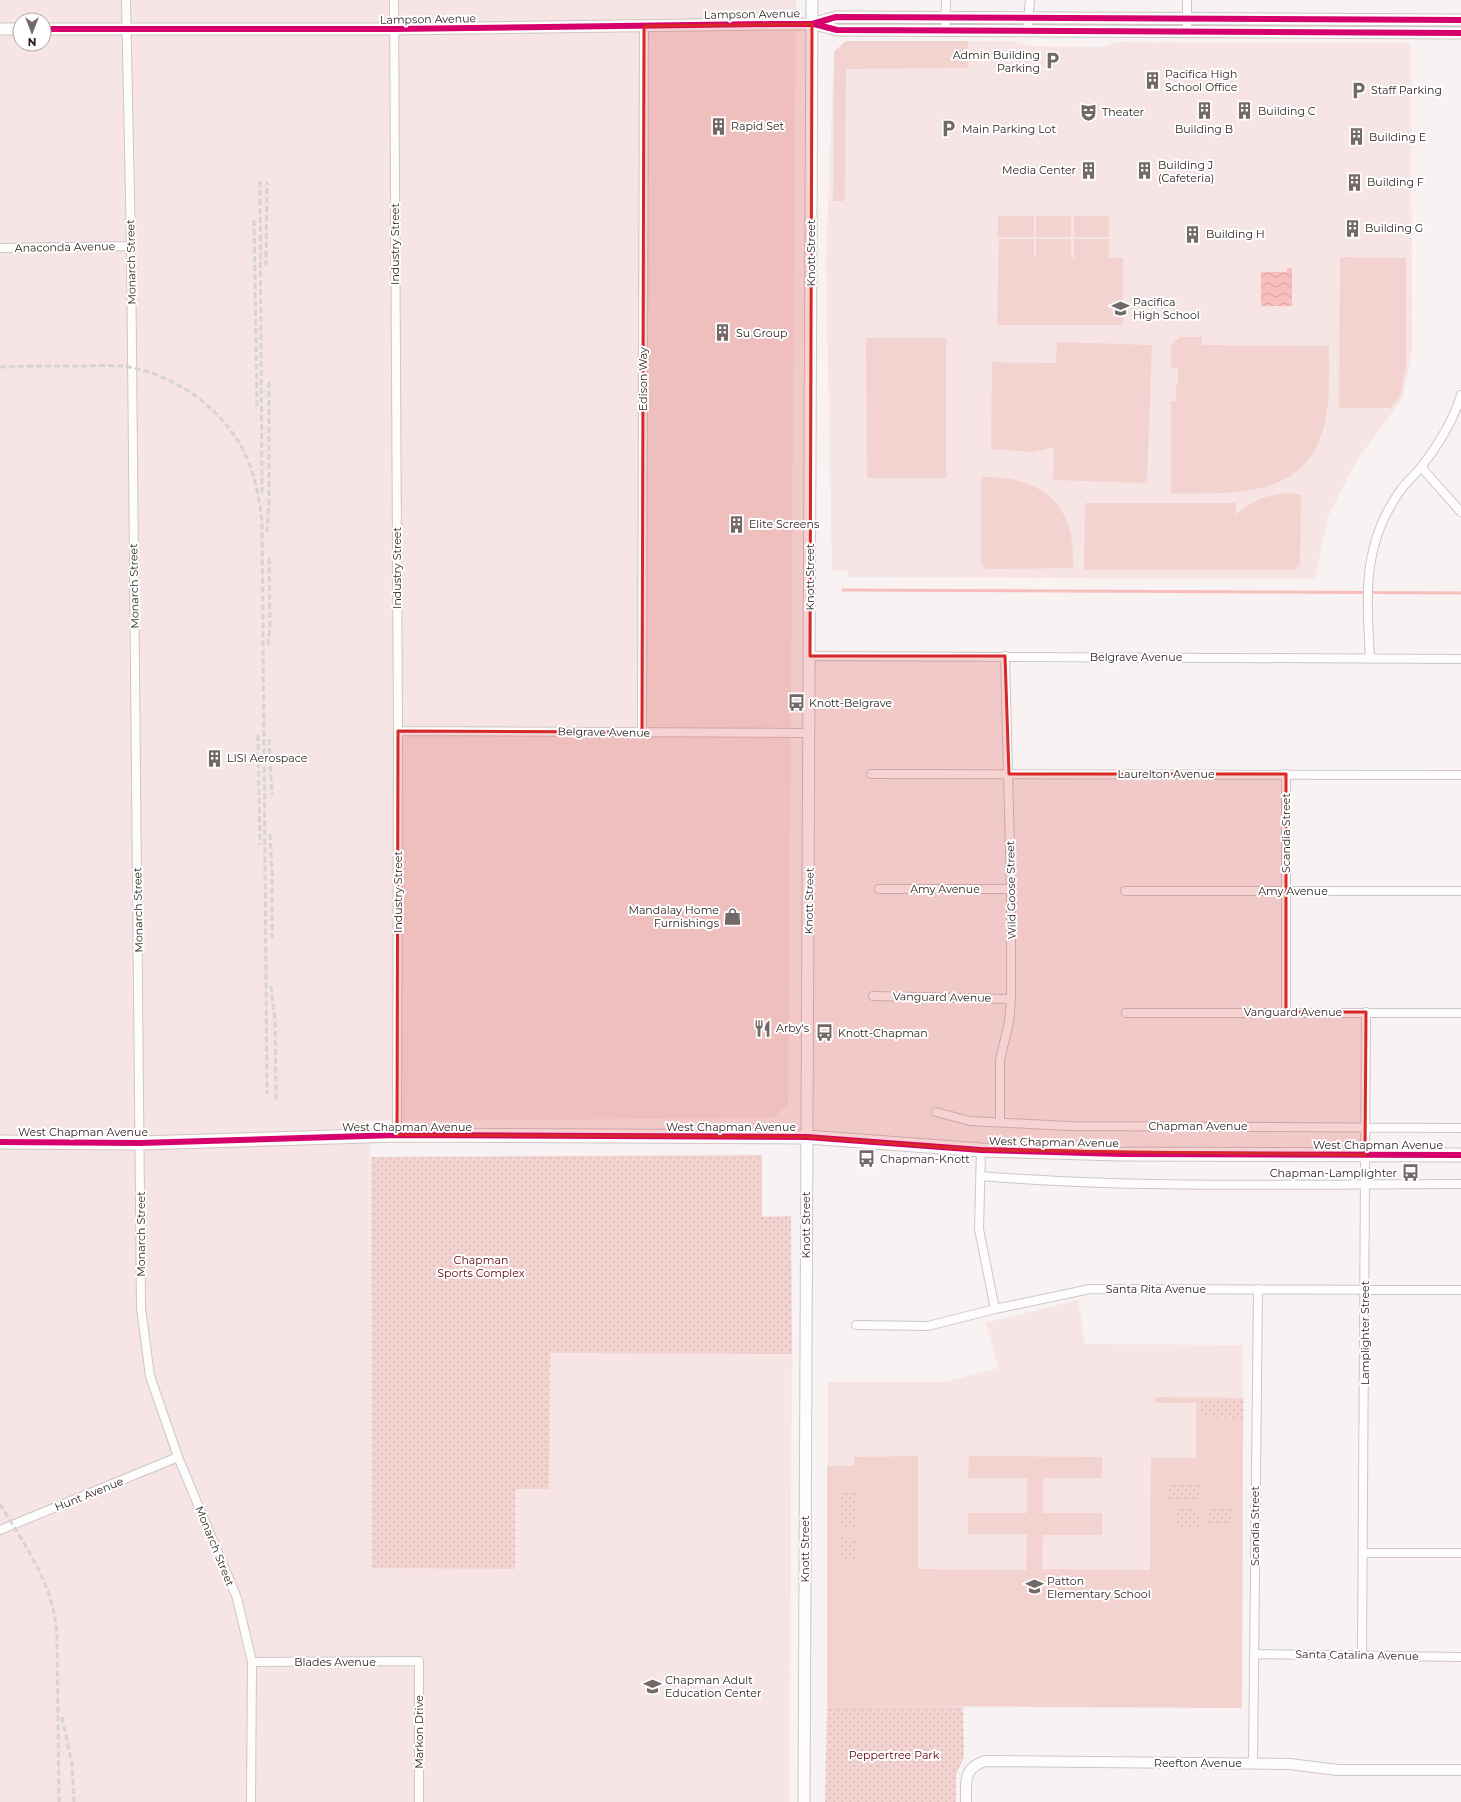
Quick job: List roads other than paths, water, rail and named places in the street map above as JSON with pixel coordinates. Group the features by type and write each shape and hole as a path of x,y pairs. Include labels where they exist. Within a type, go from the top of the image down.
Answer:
{"main road":[{"name":"Knott Street","path":"804,1802 810,733 812,0"},
{"name":"Lampson Avenue","path":"812,24 836,17 1028,17 1187,20 1461,20"},
{"name":"Lampson Avenue","path":"52,29 394,29 812,24 837,30 1461,33"},
{"path":"0,29 12,29"},
{"name":"West Chapman Avenue","path":"0,1142 140,1143 397,1136 807,1138 981,1150 1121,1154 1461,1155"}],"street":[{"name":"Monarch Street","path":"126,0 131,246 141,1308 150,1376 178,1457 236,1598 252,1662 251,1802"},
{"name":"Industry Street","path":"394,0 398,732 397,1136"},
{"path":"945,31 946,0"},
{"path":"1027,31 1030,0"},
{"path":"1187,0 1187,32"},
{"name":"Edison Way","path":"642,732 644,26"},
{"name":"Anaconda Avenue","path":"0,248 131,246"},
{"path":"1370,659 1367,581 1378,530 1400,491 1438,445 1450,426 1461,394"},
{"path":"1421,467 1461,512"},
{"name":"Belgrave Avenue","path":"810,656 1461,659"},
{"name":"Wild Goose Street","path":"1000,1122 1000,1060 1009,1022 1011,998 1009,774 1005,656"},
{"name":"Belgrave Avenue","path":"398,732 810,733"},
{"name":"Laurelton Avenue","path":"872,774 1461,775"},
{"name":"Scandia Street","path":"1286,774 1286,1012"},
{"name":"Amy Avenue","path":"878,889 1011,889"},
{"name":"Amy Avenue","path":"1125,891 1461,891"},
{"name":"Vanguard Avenue","path":"873,996 1011,998"},
{"name":"Lamplighter Street","path":"1362,1655 1364,1553 1366,1012"},
{"name":"Vanguard Avenue","path":"1126,1013 1461,1013"},
{"name":"Chapman Avenue","path":"936,1112 970,1121 1068,1126 1461,1128"},
{"path":"981,1150 979,1229 995,1309"},
{"path":"980,1176 1028,1180 1128,1184 1461,1184"},
{"name":"Santa Rita Avenue","path":"856,1325 928,1326 995,1309 1090,1288 1461,1290"},
{"name":"Scandia Street","path":"1253,1764 1258,1289"},
{"name":"Hunt Avenue","path":"0,1530 178,1457"},
{"path":"1364,1553 1461,1552"},
{"name":"Santa Catalina Avenue","path":"1254,1654 1461,1657"},
{"name":"Blades Avenue","path":"252,1662 419,1661"},
{"name":"Markon Drive","path":"419,1661 419,1802"},
{"name":"Reefton Avenue","path":"966,1802 966,1779 968,1772 973,1767 985,1761 1290,1764 1338,1770 1461,1770"}],"water":[{"path":"1287,268 1292,268 1292,306 1261,306 1261,272 1287,272"}],"waterway":[{"path":"843,590 1461,593"}],"railway":[{"path":"260,181 262,496"},
{"path":"266,266 267,182"},
{"path":"254,220 257,408"},
{"path":"0,367 122,366 142,370 162,377 181,386 214,412 228,427 240,444 249,463 254,477 262,522 267,1094"},
{"path":"267,532 269,507 269,382"},
{"path":"268,645 270,625 269,555"},
{"path":"258,735 260,845"},
{"path":"269,739 272,795"},
{"path":"270,834 272,871 272,938"},
{"path":"271,986 275,1021 276,1102"},
{"path":"0,1504 28,1549 50,1597 54,1612 57,1637 59,1802"},
{"path":"62,1717 72,1764 74,1802"}],"place":[{"name":"Admin Building Parking","path":"1053,61"},
{"name":"Pacifica High School Office","path":"1152,80"},
{"name":"Staff Parking","path":"1358,90"},
{"name":"Building B","path":"1204,111"},
{"name":"Building C","path":"1245,111"},
{"name":"Theater","path":"1089,112"},
{"name":"Rapid Set","path":"718,126"},
{"name":"Main Parking Lot","path":"949,129"},
{"name":"Building E","path":"1356,137"},
{"name":"Media Center","path":"1089,170"},
{"name":"Building J (Cafeteria)","path":"1145,171"},
{"name":"Building F","path":"1354,182"},
{"name":"Building G","path":"1352,228"},
{"name":"Building H","path":"1193,234"},
{"name":"Pacifica High School","path":"1120,308"},
{"name":"Su Group","path":"723,333"},
{"name":"Elite Screens","path":"736,524"},
{"name":"Knott-Belgrave","path":"796,703"},
{"name":"LISI Aerospace","path":"214,758"},
{"name":"Mandalay Home Furnishings","path":"732,916"},
{"name":"Arby's","path":"763,1028"},
{"name":"Knott-Chapman","path":"825,1033"},
{"name":"Chapman-Knott","path":"867,1159"},
{"name":"Chapman-Lamplighter","path":"1410,1173"},
{"name":"Patton Elementary School","path":"1034,1587"},
{"name":"Chapman Adult Education Center","path":"652,1686"}],"park label":[{"name":"Chapman Sports Complex","path":"481,1266"},
{"name":"Peppertree Park","path":"894,1755"}]}
